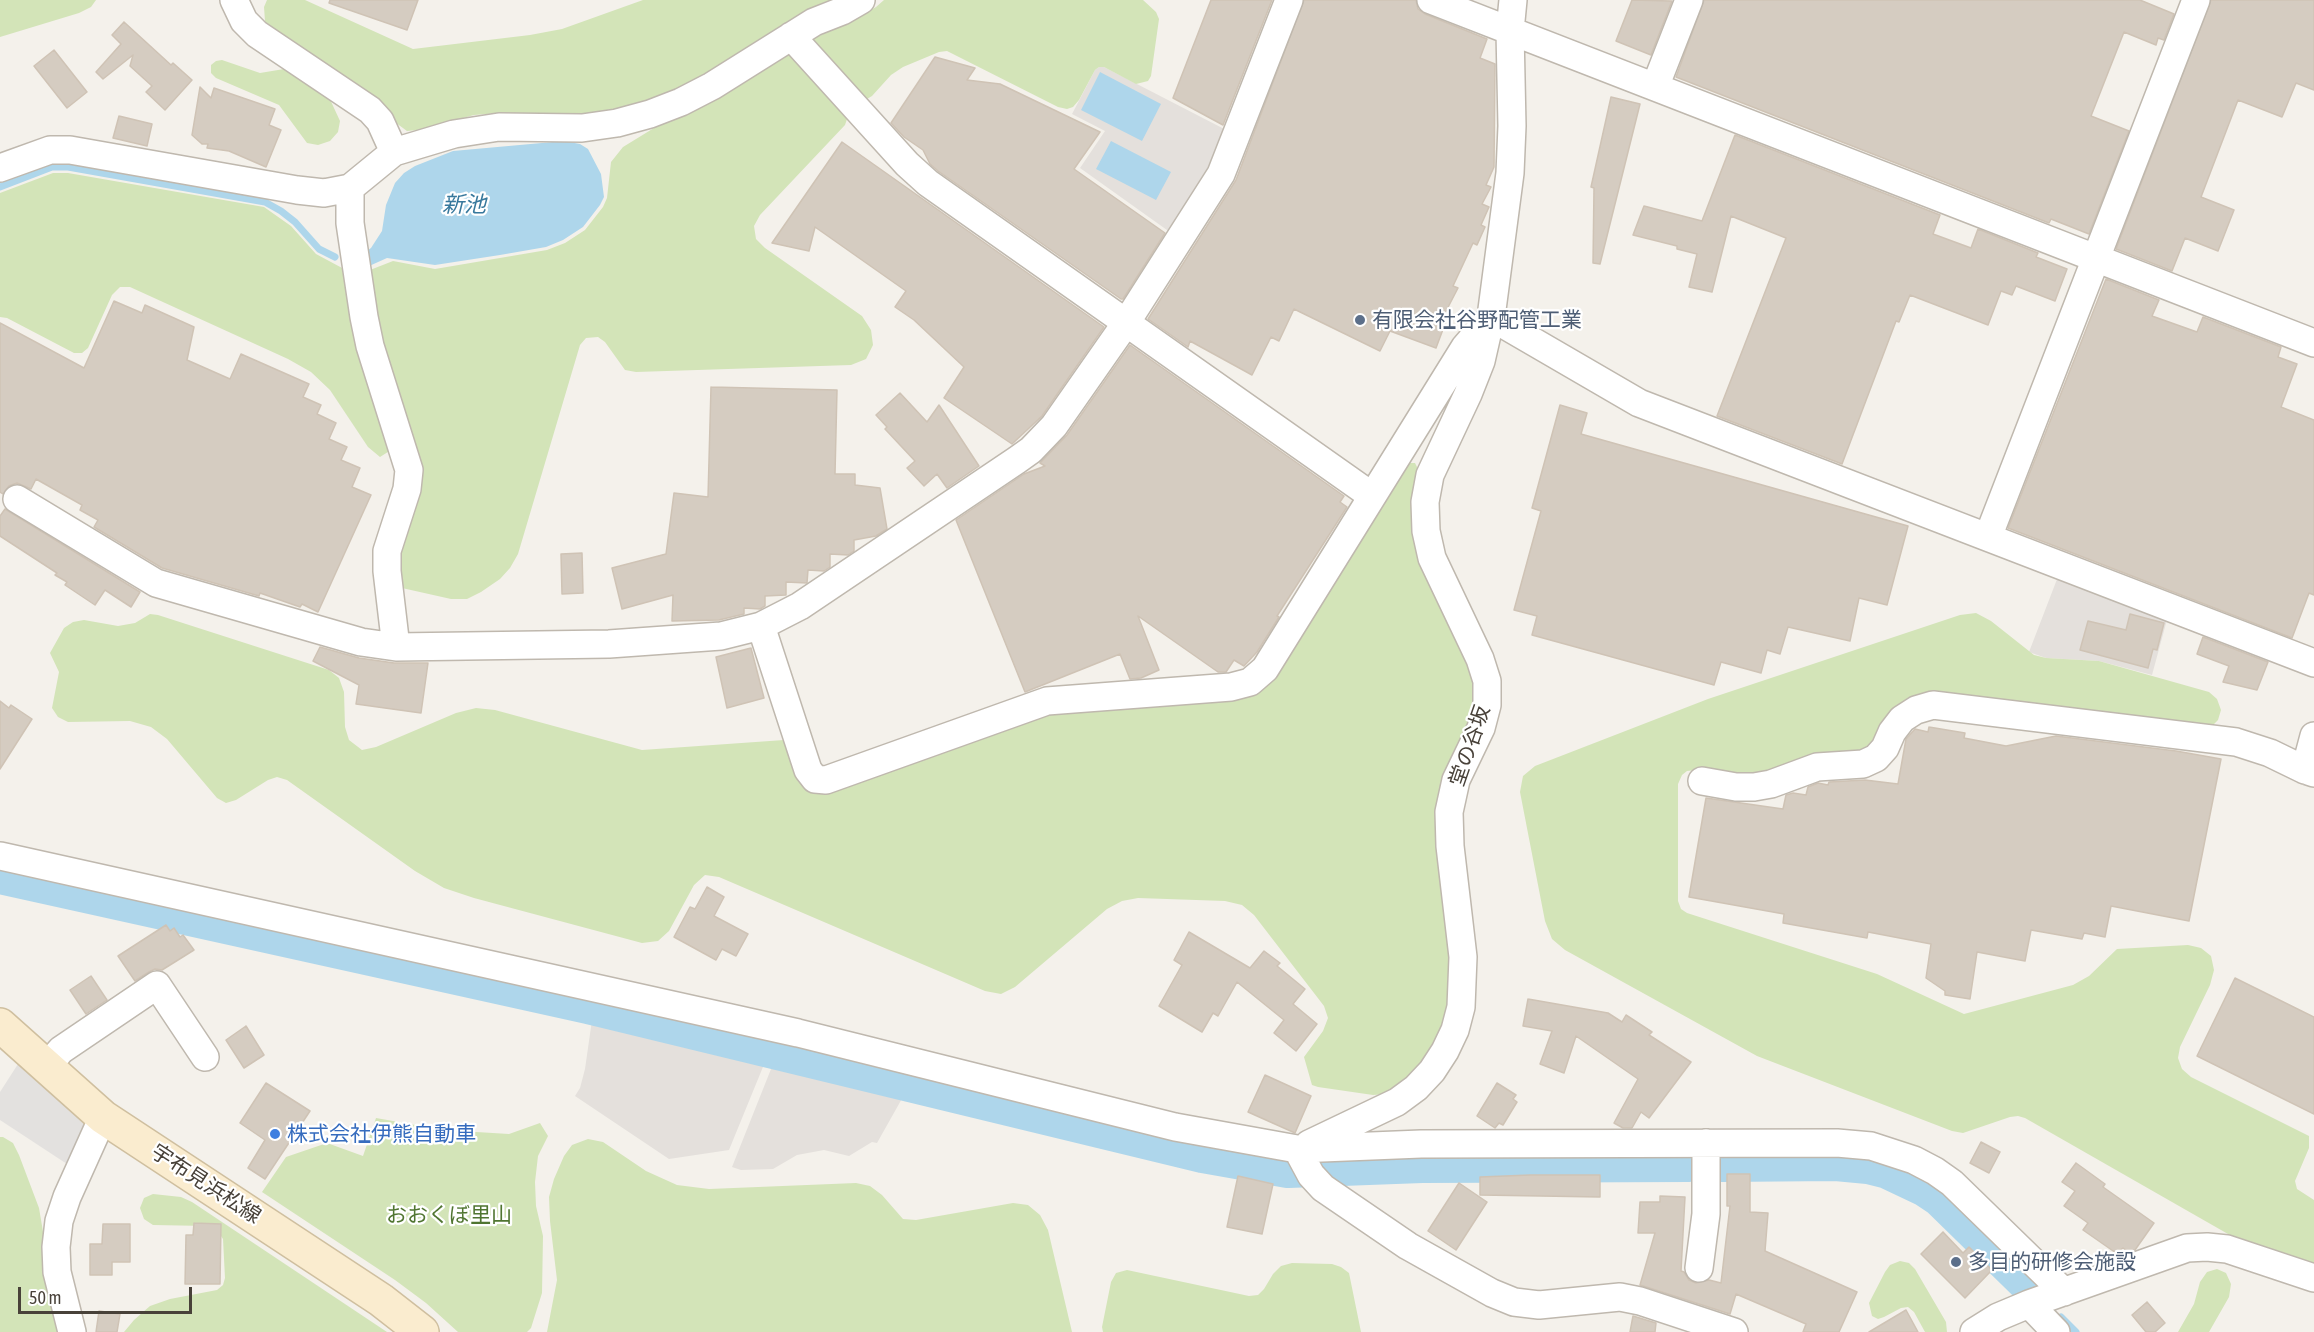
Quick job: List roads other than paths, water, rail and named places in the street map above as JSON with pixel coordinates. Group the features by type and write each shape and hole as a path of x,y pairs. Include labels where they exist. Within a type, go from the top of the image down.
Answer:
{"main road":[{"name":"宇布見浜松線","path":"0,1025 104,1117 381,1300 422,1332"}],"street":[{"path":"234,0 244,21 257,34 370,110 381,121 394,152"},
{"path":"0,168 50,150 70,150 297,190 324,193 350,188 394,152 476,129 582,128 617,123 650,114 681,102 712,86 814,22 842,11 861,0"},
{"path":"17,499 156,583 361,642 396,647 609,644 721,636 761,626 800,606 1030,450 1054,426 1126,323 1221,174 1289,0"},
{"path":"1431,0 2314,343"},
{"name":"堂の谷坂","path":"1303,1161 1416,1088 1432,1071 1445,1051 1455,1030 1461,1007 1463,957 1450,846 1449,813 1456,780 1481,728 1487,705 1487,681 1480,658 1432,558 1426,531 1425,502 1430,475 1481,361 1491,317 1509,173 1512,126 1510,31 1514,0"},
{"path":"1655,87 1689,0"},
{"path":"1988,537 2192,1"},
{"path":"791,36 907,165 928,183 1372,496"},
{"path":"350,188 350,224 370,346 409,470 408,489 387,551 387,571 396,647"},
{"path":"761,626 808,770 815,779 826,780 1047,701 1231,687 1250,682 1265,669 1465,347 1491,317 1639,403 2314,663"},
{"path":"1702,781 1736,787 1754,786 1771,784 1817,767 1863,764 1876,758 1902,719 1916,710 1933,705 2236,742 2270,753 2310,772 2314,736"},
{"path":"0,856 798,1033 1303,1161 1421,1144 1837,1143 1871,1146 1914,1160 1952,1183 2064,1292"},
{"path":"46,1067 61,1050 158,985 205,1057"},
{"path":"72,1332 57,1272 56,1247 59,1221 67,1197 104,1117"},
{"path":"1700,1268 1706,1214 1706,1143"},
{"path":"1303,1161 1323,1188 1408,1246 1492,1293 1514,1302 1539,1305 1620,1298 1640,1301 1734,1332"},
{"path":"1974,1332 1998,1317 2029,1304 2187,1248 2227,1249 2314,1278"},
{"path":"2029,1304 2056,1332"}],"water":[{"path":"1100,72 1161,104 1142,141 1081,110"},
{"name":"新池","path":"564,141 580,144 588,149 601,174 604,197 583,227 563,240 546,247 435,265 387,258 367,267 364,253 371,248 382,231 386,205 395,183 404,173 415,166 453,151"},
{"path":"1111,141 1171,172 1156,200 1096,169"}],"waterway":[{"path":"0,187 52,167 68,167 265,202 295,222 319,249 335,257"},
{"path":"0,873 588,1003 1203,1152 1288,1167 1422,1162 1689,1161"},
{"path":"1722,1161 1836,1160 1868,1163 1888,1168 1926,1186 1941,1196 2032,1285"},
{"path":"2061,1317 2076,1332"}],"place":[{"name":"有限会社谷野配管工業","path":"1360,320"},
{"name":"株式会社伊熊自動車","path":"275,1134"},
{"name":"多目的研修会施設","path":"1956,1262"}],"park label":[{"name":"おおくぼ里山","path":"449,1215"}]}
